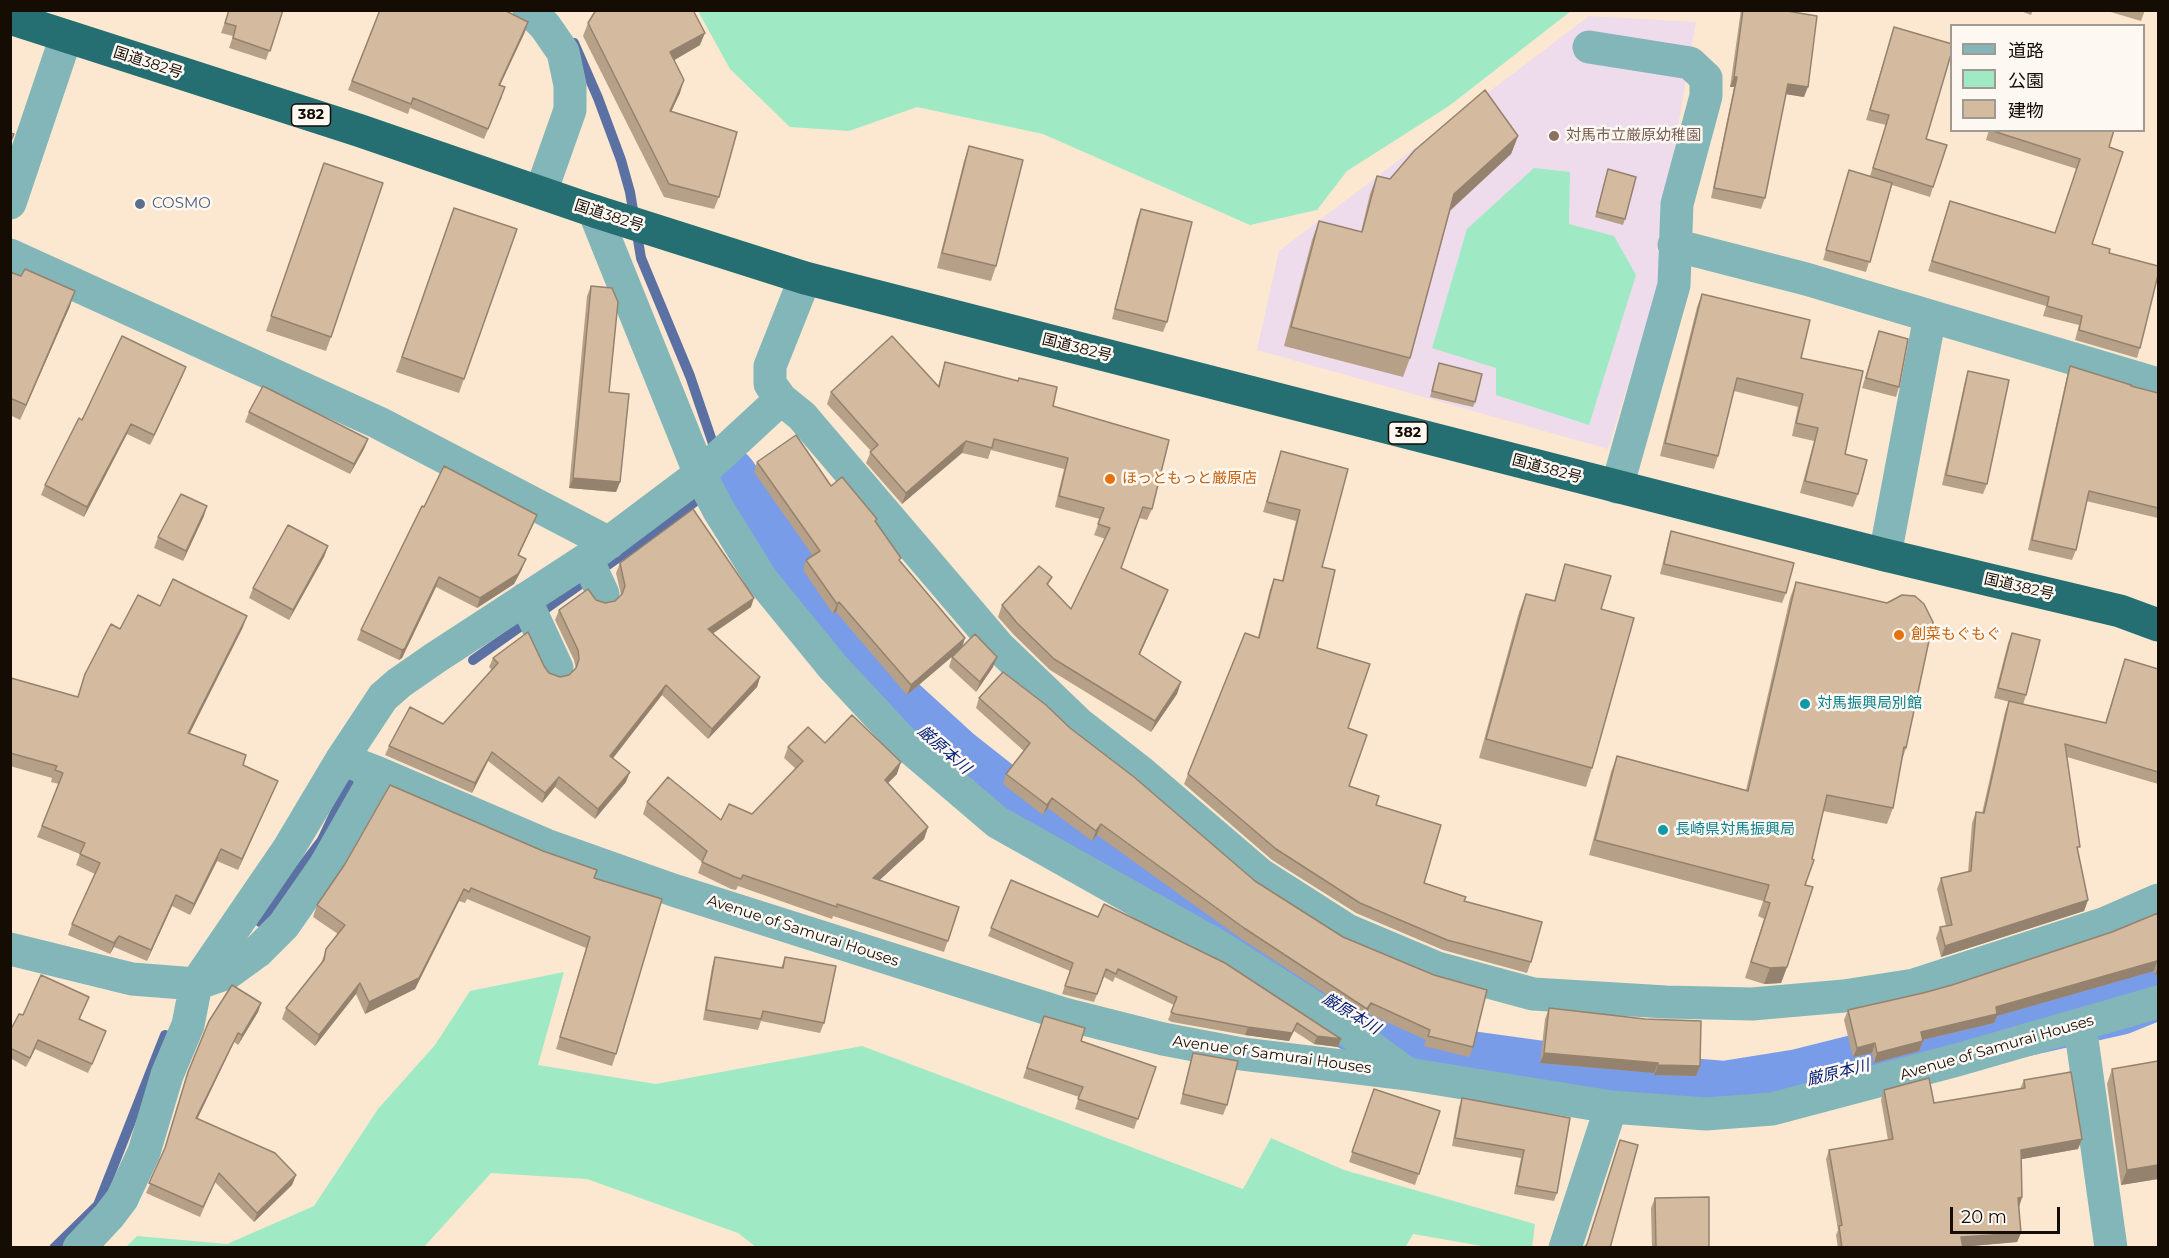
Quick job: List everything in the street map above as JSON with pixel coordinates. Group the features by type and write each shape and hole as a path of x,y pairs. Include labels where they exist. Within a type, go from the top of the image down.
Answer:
{"highway":[{"name":"国道382号","path":"10,18 358,130 602,214 805,278 1885,555 2120,611 2158,625"}],"street":[{"path":"529,10 545,26 563,52 570,85 570,110 541,192"},
{"path":"10,203 66,36"},
{"path":"1589,46 1690,63 1706,78 1706,96 1677,204 1674,285 1617,487"},
{"path":"602,214 712,476 762,580 833,667 902,741 997,822 1216,945 1335,1021 1408,1074"},
{"path":"1674,245 1806,279 2158,384"},
{"path":"10,255 379,423 597,566"},
{"path":"805,278 770,366 770,384 781,399 802,416 999,647 1078,723 1142,773 1261,875 1347,930 1437,968 1533,994 1666,1002 1752,1004 1844,996 1914,985 2103,924 2158,900"},
{"path":"1885,555 1930,316"},
{"path":"336,809 342,759 383,697 399,683 531,612 597,566 712,476 781,399"},
{"path":"531,612 557,668"},
{"name":"Avenue of Samurai Houses","path":"342,759 378,772 546,845 673,890 1064,1014 1163,1039 1242,1054 1408,1074 1611,1107 1706,1114 1772,1109 2080,1026 2158,1002"},
{"path":"78,1248 122,1199 144,1152 167,1076 188,1025 196,984 246,915 336,809 378,772"},
{"path":"10,949 132,979 196,984"},
{"path":"2080,1026 2111,1248"},
{"path":"1565,1248 1611,1107"}],"shaded area":[{"name":"対馬市立厳原幼稚園","path":"1589,16 1696,22 1657,249 1663,271 1608,449 1257,350 1279,251"}],"green space":[{"path":"698,11 1571,11 1449,106 1347,171 1317,210 1250,225 1043,134 917,107 849,131 790,127 730,69"},
{"path":"1534,168 1570,172 1569,224 1614,236 1636,275 1589,425 1496,395 1496,368 1432,348 1467,229"},
{"path":"564,972 538,1065 656,1084 862,1046 1243,1189 1271,1138 1344,1170 1535,1224 1532,1247 1488,1247 1413,1234 1405,1248 756,1247 738,1233 587,1179 491,1173 424,1247 126,1247 137,1236 227,1244 314,1206 378,1109 435,1045 470,991"}],"building":[{"path":"229,10 283,10 270,51 233,38 236,26 225,23"},
{"path":"380,10 504,10 528,22 499,85 505,87 488,129 413,98 411,104 352,81"},
{"path":"596,10 693,10 705,33 670,52 684,80 670,111 737,132 719,197 669,184 588,23"},
{"path":"1743,10 1781,10 1817,16 1808,87 1788,84 1765,198 1714,188 1737,77 1734,77"},
{"path":"1894,27 1950,43 1950,58 1926,139 1947,145 1933,187 1873,168 1889,115 1870,110"},
{"path":"1485,90 1518,136 1454,194 1410,358 1291,327 1319,221 1362,232 1377,176 1390,179 1415,150"},
{"path":"1996,132 2113,132 2109,147 2123,152 2092,244 2110,249 2109,253 2158,266 2158,275 2140,348 2079,330 2082,316 2047,306 2049,297 1932,261 1950,201 2055,233 2080,159"},
{"path":"969,146 1023,160 996,266 942,253"},
{"path":"324,163 383,183 331,337 271,316"},
{"path":"1608,169 1636,177 1625,219 1597,212"},
{"path":"1849,170 1892,183 1870,262 1826,250"},
{"path":"454,208 517,229 464,379 402,357"},
{"path":"1141,209 1192,222 1167,322 1115,309"},
{"path":"25,269 75,291 26,405 10,398 10,272 21,276"},
{"path":"591,286 612,288 618,302 609,392 629,394 620,482 573,478"},
{"path":"1702,294 1810,320 1801,358 1863,371 1845,454 1867,460 1858,494 1805,481 1818,428 1796,423 1803,394 1737,378 1718,456 1665,443"},
{"path":"1879,331 1908,339 1899,387 1866,378"},
{"path":"122,336 186,367 154,435 131,424 87,507 45,485 79,418 82,420"},
{"path":"892,336 939,387 945,362 1018,381 1019,378 1057,387 1053,406 1169,440 1152,509 1143,507 1121,568 1168,590 1139,654 1181,682 1155,721 1054,659 1002,605 1039,566 1052,577 1047,584 1071,609 1110,528 1098,524 1104,508 1059,496 1068,458 994,439 992,448 966,441 906,493 870,452 878,445 831,392"},
{"path":"1439,363 1482,374 1475,402 1432,391"},
{"path":"2070,366 2158,393 2158,508 2089,491 2076,550 2032,540"},
{"path":"1968,371 2009,380 1987,484 1946,475"},
{"path":"263,386 368,439 354,464 249,412"},
{"path":"796,435 831,486 842,477 877,519 875,521 901,558 899,560 965,638 911,685 839,602 837,604 806,560 820,551 757,462"},
{"path":"1281,451 1348,469 1322,567 1335,570 1317,648 1370,664 1348,728 1367,735 1349,786 1379,796 1376,805 1441,825 1424,883 1466,897 1464,901 1542,922 1531,962 1447,940 1360,903 1276,849 1188,774 1245,633 1259,638 1274,579 1283,581 1300,510 1267,502"},
{"path":"444,466 537,515 518,555 526,559 518,574 480,598 439,577 402,650 361,630"},
{"path":"181,494 207,506 186,551 158,537"},
{"path":"693,509 754,598 708,629 760,677 712,729 666,685 610,756 630,772 598,809 559,777 545,793 492,752 475,783 389,746 410,707 443,724 498,663 493,658 528,632 549,673 560,677 569,675 576,668 579,659 578,650 559,610 588,589 596,600 605,603 615,601 622,594 625,586 620,563"},
{"path":"288,525 328,546 293,610 253,588"},
{"path":"1671,531 1794,563 1786,593 1664,564"},
{"path":"1565,564 1611,576 1601,609 1634,618 1592,768 1486,739 1526,594 1555,601"},
{"path":"173,579 247,616 188,733 246,755 243,765 278,781 242,859 221,849 194,904 176,895 151,950 119,936 114,943 72,924 100,863 80,854 85,843 42,826 63,773 55,770 57,766 10,753 10,681 11,678 78,697 85,674 111,624 120,629 138,595 160,606"},
{"path":"1796,582 1887,603 1902,595 1915,596 1924,604 1933,622 1906,748 1904,747 1893,808 1827,795 1812,859 1814,860 1805,885 1813,887 1787,967 1770,968 1751,962 1770,903 1764,901 1769,885 1595,840 1617,756 1748,791"},
{"path":"2012,633 2040,640 2026,695 1998,688"},
{"path":"975,634 997,657 980,682 952,657"},
{"path":"2125,659 2158,669 2158,772 2065,744 2080,847 2077,847 2088,900 1945,946 1940,927 1952,925 1941,878 1971,871 1976,812 1984,813 2009,701 2106,723"},
{"path":"1003,672 1134,777 1255,881 1343,937 1434,975 1487,990 1473,1047 1428,1036 1430,1030 1371,1003 1367,1009 1244,928 1101,824 1096,831 1052,798 1047,805 1006,774 1030,743 979,698"},
{"path":"852,715 901,762 885,780 928,827 873,878 959,907 948,941 743,875 741,879 702,862 707,851 647,802 668,777 721,820 729,804 752,814 803,761 788,747 808,727 825,743"},
{"path":"390,785 543,851 597,870 594,878 662,899 616,1054 560,1037 590,937 471,888 469,892 464,889 419,978 369,1002 360,983 319,1035 286,1008 324,960 326,949 345,925 317,905 345,864"},
{"path":"1011,880 1098,917 1104,904 1225,963 1341,1039 1317,1036 1297,1023 1292,1033 1175,1014 1171,1012 1177,997 1118,969 1116,974 1106,969 1097,994 1065,986 1073,963 991,928"},
{"path":"2158,913 2158,965 2157,961 1996,1007 1997,1014 1921,1032 1923,1041 1877,1053 1875,1043 1857,1048 1848,1010 1952,985 2112,932"},
{"path":"715,957 783,968 785,957 836,966 824,1023 763,1011 761,1019 706,1010"},
{"path":"41,975 89,997 79,1019 106,1031 92,1064 38,1040 30,1058 10,1048 10,1031 19,1014 23,1015"},
{"path":"232,985 261,1003 242,1035 238,1033 196,1118 275,1153 296,1175 257,1213 219,1173 203,1207 149,1183 165,1148 188,1072 209,1021"},
{"path":"1549,1008 1645,1019 1701,1021 1700,1066 1658,1065 1658,1063 1544,1053"},
{"path":"1044,1016 1085,1028 1081,1041 1156,1067 1138,1119 1078,1099 1083,1087 1027,1068"},
{"path":"1193,1053 1238,1061 1227,1105 1183,1094"},
{"path":"2158,1061 2158,1165 2127,1170 2112,1069"},
{"path":"2071,1072 2082,1139 2021,1150 2022,1197 2018,1198 2021,1233 1961,1237 1963,1248 1842,1248 1839,1226 1842,1225 1829,1150 1893,1139 1884,1090 1929,1078 1934,1103 2025,1088 2024,1080"},
{"path":"1374,1089 1440,1111 1419,1174 1352,1152"},
{"path":"1462,1098 1570,1118 1557,1193 1517,1186 1524,1150 1455,1138"},
{"path":"1620,1140 1638,1145 1610,1248 1584,1248 1587,1244"},
{"path":"1709,1197 1709,1248 1656,1248 1655,1198"}],"waterway":[{"path":"473,660 656,531 725,479 690,376 641,258 630,192 621,160 574,43"},
{"name":"厳原本川","path":"725,479 837,642 895,707 952,759 1018,811 1179,903 1353,1018 1426,1058 1629,1086 1724,1094 1799,1082 1981,1033 2119,1002 2158,986"},
{"path":"260,922 322,840 349,783"},
{"path":"54,1248 98,1205 165,1035"}],"place":[{"name":"対馬市立厳原幼稚園","path":"1554,136"},
{"name":"COSMO","path":"140,204"},
{"name":"ほっともっと厳原店","path":"1110,479"},
{"name":"創菜もぐもぐ","path":"1899,635"},
{"name":"対馬振興局別館","path":"1805,704"},
{"name":"長崎県対馬振興局","path":"1663,830"}]}
